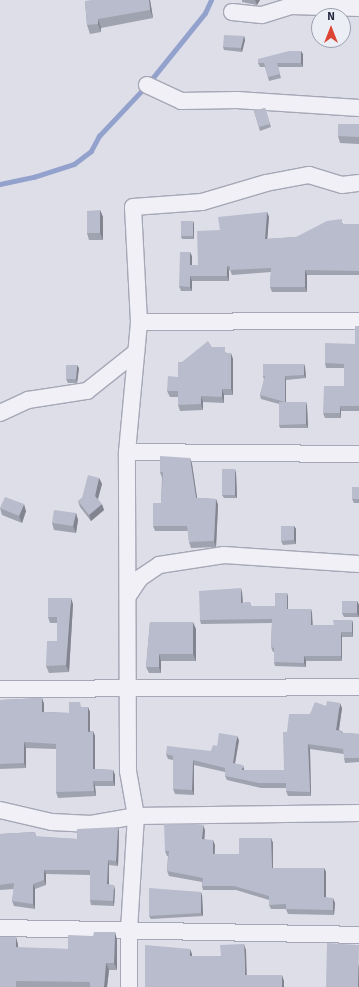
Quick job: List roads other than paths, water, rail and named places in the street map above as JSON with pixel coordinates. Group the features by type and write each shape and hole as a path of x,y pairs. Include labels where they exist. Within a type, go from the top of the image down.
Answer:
{"street":[{"path":"232,12 262,15 292,6 359,8"},
{"path":"147,85 181,101 237,100 359,108"},
{"path":"129,987 129,930 136,816 128,771 128,452 139,322 133,207 202,202 266,183 309,175 342,185 359,183"},
{"path":"139,322 359,320"},
{"path":"0,413 28,400 87,392 136,352"},
{"path":"128,452 359,454"},
{"path":"128,596 140,578 159,565 224,555 359,564"},
{"path":"0,689 128,690 359,688"},
{"path":"0,810 52,822 91,824 136,816 359,813"},
{"path":"0,928 359,935"}],"waterway":[{"path":"0,184 34,177 74,164 91,151 99,136 147,85 205,13 211,0"}]}
